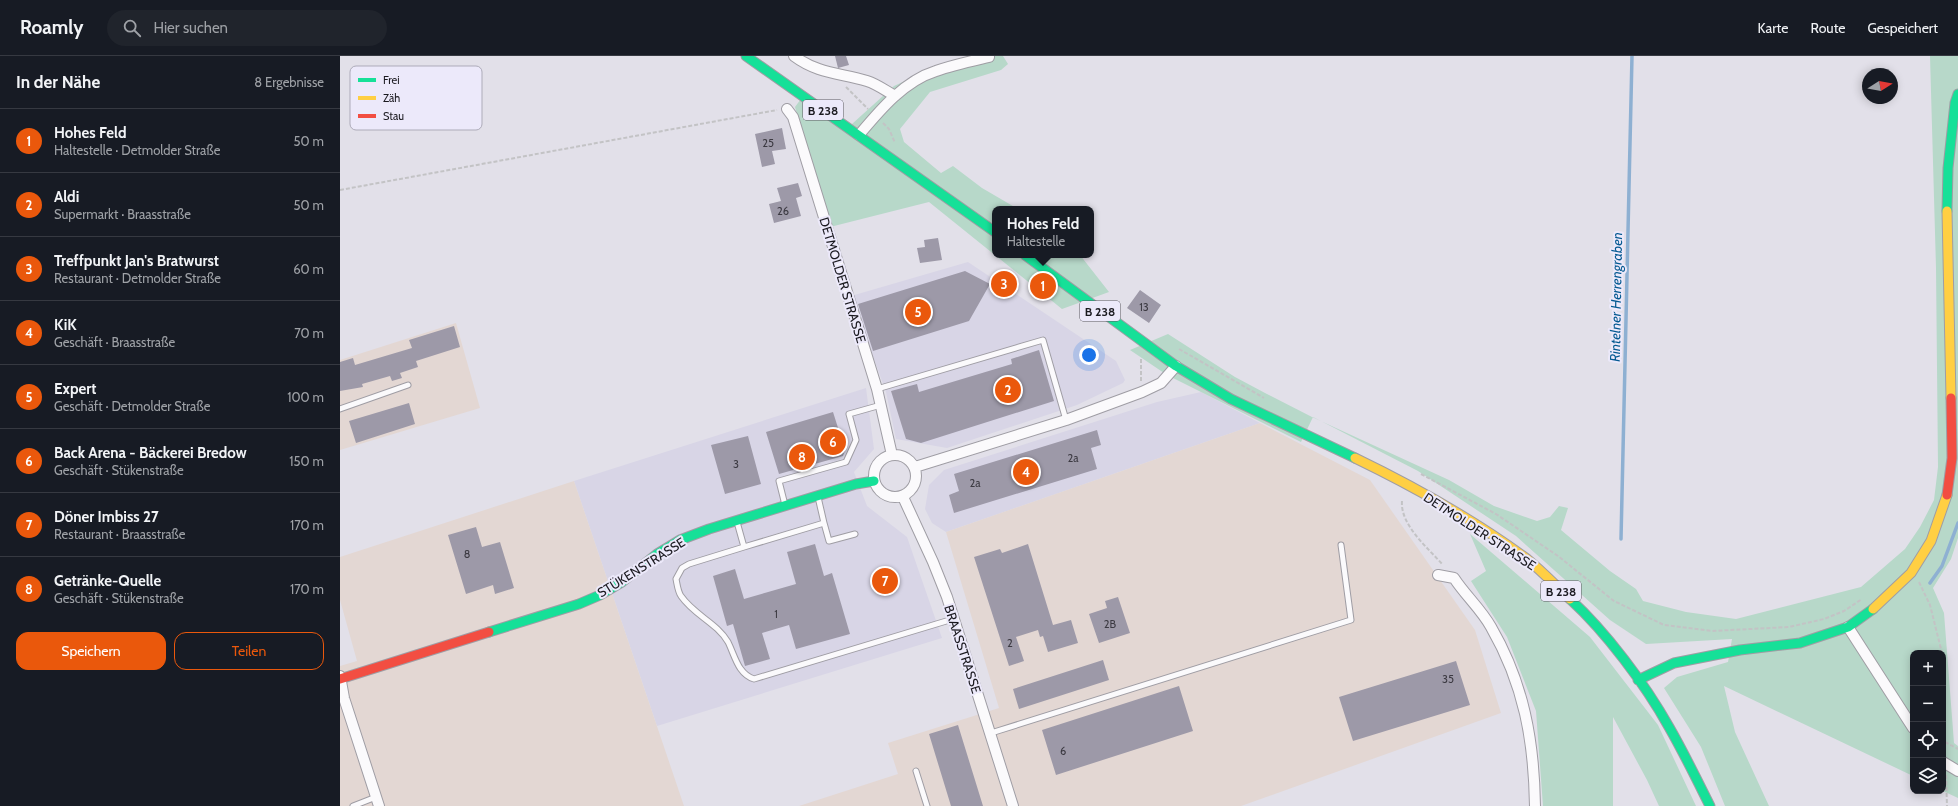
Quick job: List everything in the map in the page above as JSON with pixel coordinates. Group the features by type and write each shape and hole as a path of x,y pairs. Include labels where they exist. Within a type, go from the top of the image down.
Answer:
{"main road":[{"name":"B 238","path":"746,56 992,230"},
{"path":"1638,680 1674,664 1740,650 1800,643 1848,627 1868,614 1911,573 1931,541 1947,496 1952,458 1947,233 1948,168 1955,103 1958,94"},
{"name":"DETMOLDER STRASSE","path":"1029,258 1176,366 1231,399 1397,478 1468,520 1528,560 1574,602 1602,632 1638,680"},
{"name":"STÜKENSTRASSE","path":"340,678 579,604 600,595 622,582 657,554 680,540 785,506 874,481"},
{"name":"B 238","path":"1638,680 1669,726 1710,806"}],"street":[{"path":"794,56 806,65 832,74 869,82 895,96"},
{"path":"859,135 895,96 916,81 935,71 989,57"},
{"name":"DETMOLDER STRASSE","path":"787,109 793,117 877,389 892,455"},
{"path":"915,468 1066,420 1142,392 1160,383 1176,366"},
{"path":"892,455 906,458 915,468 917,474 914,488 903,497 888,497 877,488 874,481 874,474 880,462 892,455"},
{"name":"BRAASSTRASSE","path":"903,497 933,562 991,733 1013,806"},
{"path":"1438,575 1454,578 1490,626 1514,673 1526,714 1534,767 1535,806"},
{"path":"1848,627 1910,723"},
{"path":"340,678 344,698 377,802"},
{"path":"1946,764 1958,771"}],"lane":[{"path":"877,389 1043,340 1066,420"},
{"path":"340,409 408,385"},
{"path":"785,506 779,481 846,462 856,440 849,414 881,405"},
{"path":"818,496 829,541 855,534"},
{"path":"737,521 744,547"},
{"path":"824,523 689,564 682,568 676,579 681,596 695,612 721,632 739,667 746,676 754,679 953,619"},
{"path":"991,733 1351,620 1340,546"},
{"path":"916,771 927,806"},
{"path":"352,806 377,802"}],"path":[{"path":"832,74 889,129 894,143 900,148"},
{"path":"340,190 787,109"},
{"path":"1175,346 1268,400"},
{"path":"1142,351 1140,364 1142,392"},
{"path":"1415,472 1435,480 1496,514 1558,556 1614,600 1664,625 1712,631 1790,627 1824,619 1844,611 1867,596"},
{"path":"1402,501 1405,519 1454,578"},
{"path":"1911,573 1919,583 1930,605 1941,650"},
{"path":"1943,686 1945,742 1958,748"},
{"path":"1946,792 1947,806"}],"shaded area":[{"path":"968,262 1116,361 1125,380 1123,383 1077,405 947,448 896,439 886,392 851,296"},
{"path":"456,323 480,408 340,450 340,360"},
{"path":"866,388 874,449 854,472 867,506 907,537 942,638 657,726 574,481"},
{"path":"1201,392 1260,423 946,532 932,523 925,509 929,485 944,470 1157,402"},
{"path":"1260,423 1370,480 1475,630 1501,713 1241,806 799,806 898,774 888,743 999,708 946,532"},
{"path":"574,481 684,806 340,806 340,666 357,661 340,600 340,557"}],"green space":[{"path":"983,56 1003,56 1008,64 1001,70 930,92 900,129 904,142 941,173 953,166 982,188 1013,206 992,206 992,253 929,202 830,227 795,107 806,92 852,124 894,86 927,71"},
{"path":"1930,56 1958,56 1958,538 1951,559 1933,588 1944,613 1954,743 1958,746 1958,798 1946,792 1946,650 1910,650 1910,775 1724,686 1735,732 1769,806 1725,806 1701,747 1664,688 1677,677 1728,662 1732,639 1646,644 1610,620 1516,536 1418,471 1321,421 1449,480 1494,506 1537,521 1550,517 1559,506 1568,508 1561,530 1610,571 1636,589 1643,601 1686,612 1736,619 1861,587 1905,549 1920,527 1934,500 1938,467 1936,268"},
{"path":"999,258 1082,258 1109,292 1062,309"},
{"path":"1168,334 1235,377 1313,417 1301,442 1167,375 1130,350"},
{"path":"1470,534 1590,637 1658,725 1696,806 1659,806 1647,780 1613,717 1613,806 1543,806 1536,711 1507,637 1471,581 1486,571"}],"building":[{"path":"835,56 846,56 849,65 838,68"},
{"path":"782,128 786,149 772,151 775,164 762,167 755,134"},
{"path":"798,183 802,196 796,198 801,216 774,223 769,204 781,201 777,188"},
{"path":"938,238 942,260 920,263 917,248 925,247 924,240"},
{"path":"965,271 990,284 969,321 873,351 858,304"},
{"path":"1140,290 1161,305 1149,323 1127,308"},
{"path":"454,326 460,347 416,361 418,367 400,373 402,378 392,381 390,376 362,384 363,387 340,391 340,362 353,358 355,365 412,348 409,340"},
{"path":"1039,350 1054,401 921,443 906,439 891,391 917,384 919,392 1012,364 1011,359"},
{"path":"409,403 415,424 356,443 349,421"},
{"path":"833,412 845,450 843,456 779,474 766,432"},
{"path":"1097,430 1101,445 1091,448 1097,469 954,513 949,495 959,491 954,474"},
{"path":"748,436 761,484 725,494 711,445"},
{"path":"476,527 482,547 500,542 514,588 495,594 493,585 466,594 448,535"},
{"path":"815,544 824,576 832,573 850,634 796,649 789,625 762,633 770,659 745,666 733,624 727,626 713,576 735,569 744,599 796,584 787,552"},
{"path":"1028,544 1053,625 1071,620 1078,643 1048,652 1043,636 1040,637 1038,630 1016,637 1024,661 1009,666 974,557 1000,549 1002,553"},
{"path":"1118,597 1130,633 1099,643 1089,614 1107,608 1105,601"},
{"path":"1103,660 1109,680 1019,709 1013,689"},
{"path":"1456,661 1470,705 1353,741 1339,697"},
{"path":"1179,686 1193,731 1056,775 1042,730"},
{"path":"958,725 983,806 951,806 929,734"}],"waterway":[{"name":"Rintelner Herrengraben","path":"1621,539 1632,56"},
{"path":"1930,583 1942,566 1958,523"}],"traffic: fast":[{"path":"746,56 992,230"},
{"path":"1947,211 1948,168 1955,103 1958,94"},
{"path":"1029,258 1176,366 1231,399 1355,458"},
{"path":"489,632 579,604 600,595 622,582 657,554 680,540 709,529 856,484 874,481"},
{"path":"1570,599 1584,612 1611,643 1637,676 1675,737 1710,806"},
{"path":"1638,680 1674,663 1740,650 1800,643 1848,627 1873,609"}],"traffic: slow":[{"path":"1947,211 1951,398"},
{"path":"1355,458 1422,492 1486,531 1527,559 1570,599"},
{"path":"1873,609 1911,573 1931,541 1947,495"}],"traffic: jam":[{"path":"1947,495 1952,458 1951,398"},
{"path":"340,679 489,632"}],"place":[{"name":"Treffpunkt Jan's Bratwurst","path":"1004,284"},
{"name":"Hohes Feld","path":"1043,286"},
{"name":"Expert","path":"918,312"},
{"name":"Aldi","path":"1008,390"},
{"name":"Back Arena - Bäckerei Bredow","path":"833,442"},
{"name":"Getränke-Quelle","path":"802,457"},
{"name":"KiK","path":"1026,472"},
{"name":"Döner Imbiss 27","path":"885,581"}]}
